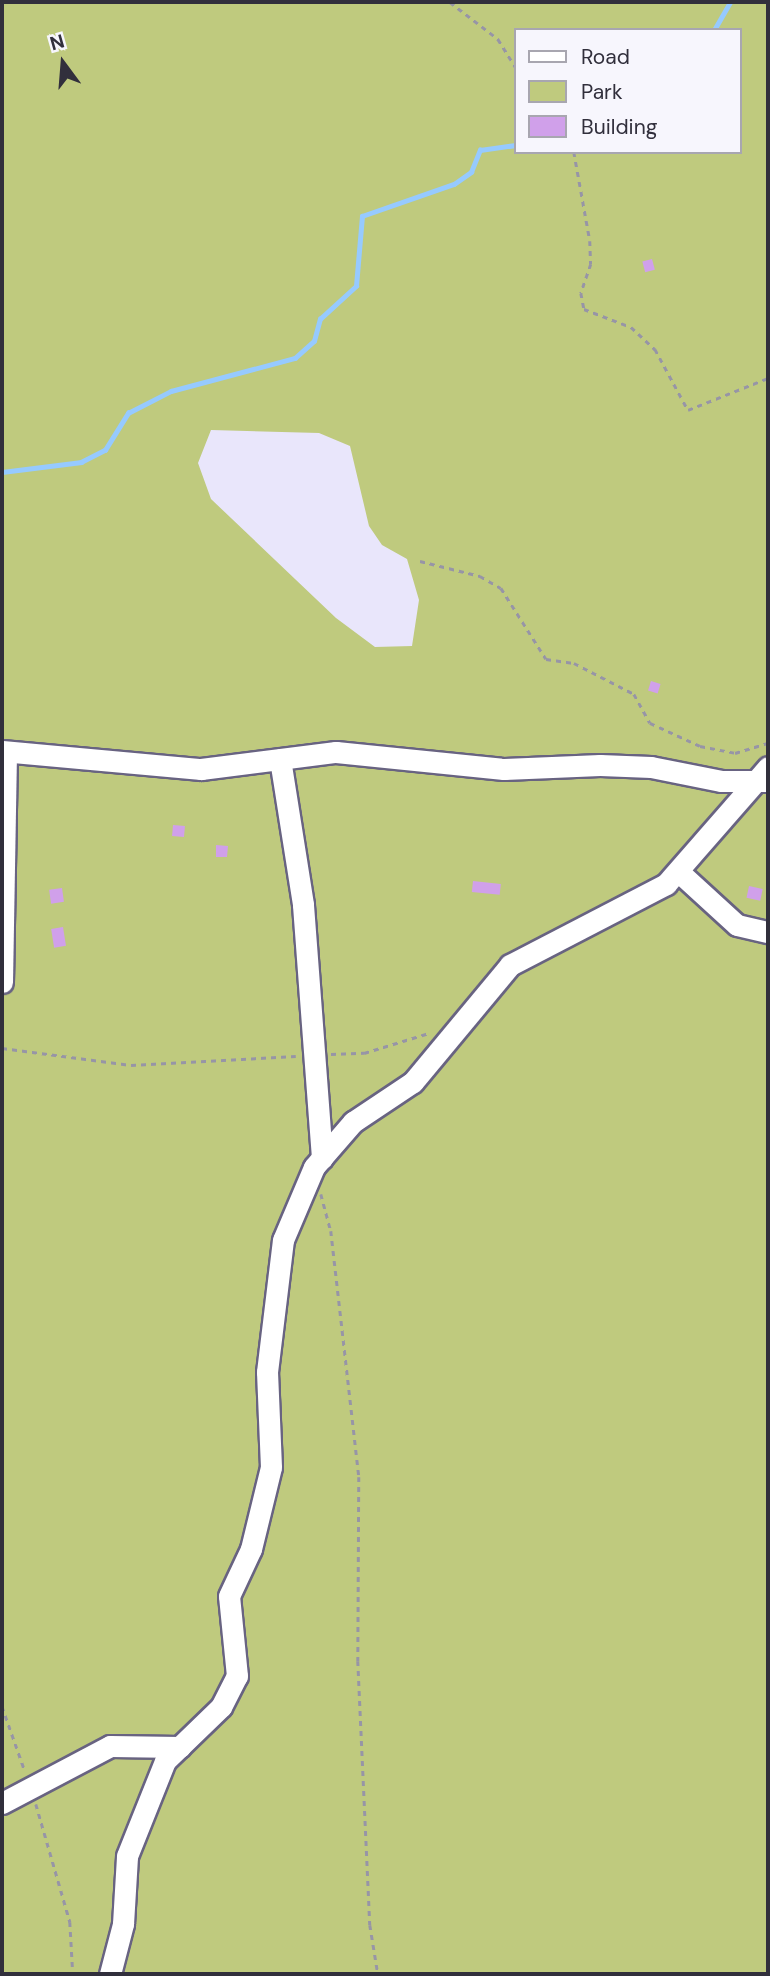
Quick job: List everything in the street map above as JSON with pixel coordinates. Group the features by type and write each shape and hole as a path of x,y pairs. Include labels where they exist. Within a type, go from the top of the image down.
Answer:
{"street":[{"path":"2,982 4,751 201,769 336,752 504,769 600,765 650,767 721,781 765,776"},
{"path":"279,759 303,905 318,1163"},
{"path":"110,1974 123,1924 127,1856 165,1761 221,1707 237,1676 229,1596 251,1549 271,1467 267,1372 283,1240 318,1163 353,1122 413,1082 461,1030 510,965 527,953 640,900 680,873 765,776"},
{"path":"680,873 737,925 768,932"},
{"path":"2,1803 32,1790 110,1746 180,1747"}],"path":[{"path":"450,2 498,39 514,65"},
{"path":"574,154 590,241 591,264 581,293 584,309 631,327 655,349 688,410 768,378"},
{"path":"419,561 480,576 501,588 546,659 574,663 634,694 650,723 700,746 734,753 768,743"},
{"path":"2,1048 131,1065 363,1053 430,1032 461,1030"},
{"path":"318,1163 331,1231 359,1477 358,1661 370,1925 378,1974"},
{"path":"2,1706 32,1790 70,1922 73,1974"}],"green space":[{"path":"2,2 768,2 768,1974 2,1974","holes":["211,430 319,433 350,446 369,526 382,545 407,559 419,600 412,646 375,647 336,618 211,499 198,463"]}],"building":[{"path":"652,259 655,270 645,272 642,262"},
{"path":"651,681 661,684 658,693 648,691"},
{"path":"173,825 185,826 184,837 172,836"},
{"path":"216,845 228,846 227,857 216,857"},
{"path":"473,881 501,884 500,895 472,892"},
{"path":"749,886 763,889 760,901 747,898"},
{"path":"62,888 64,902 51,904 49,890"},
{"path":"63,927 66,946 54,948 51,929"}],"waterway":[{"path":"715,28 730,2"},
{"path":"2,472 81,462 105,450 128,413 171,391 295,358 314,341 320,319 356,286 362,216 454,184 471,172 480,150 514,145"}]}
